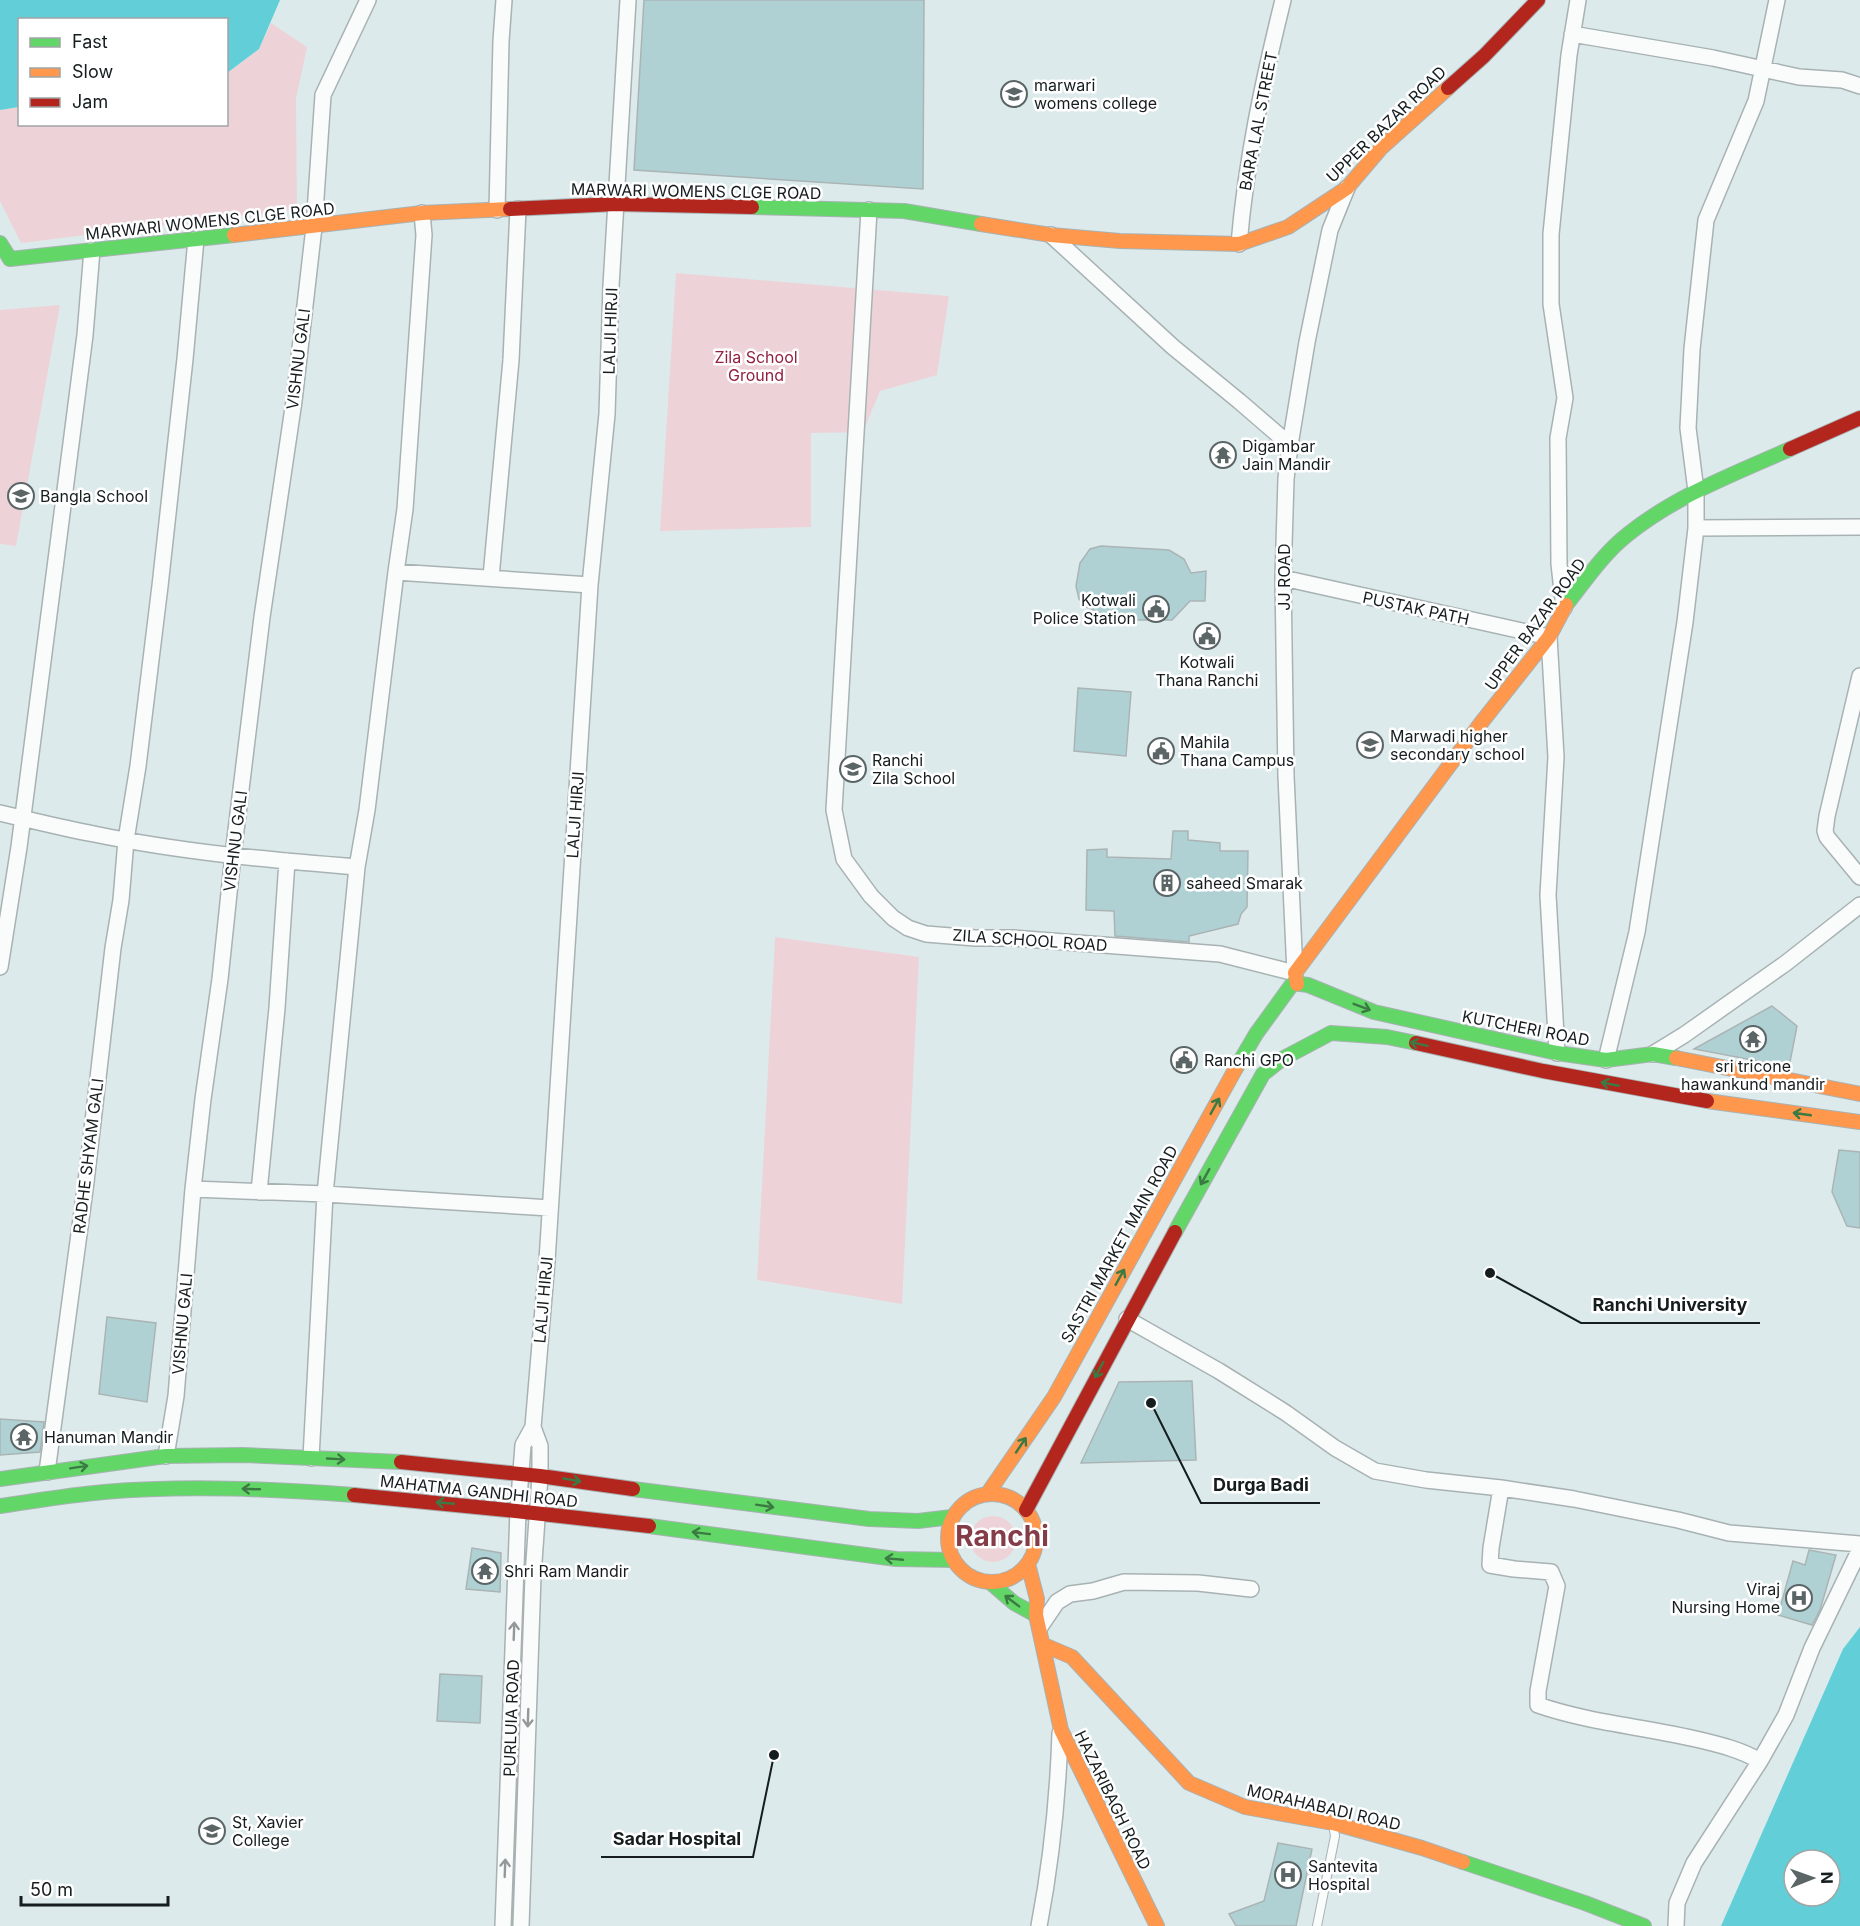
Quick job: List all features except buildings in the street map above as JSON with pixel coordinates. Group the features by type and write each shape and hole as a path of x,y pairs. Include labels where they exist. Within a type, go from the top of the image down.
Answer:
{"main road":[{"name":"UPPER BAZAR ROAD","path":"1239,244 1288,227 1347,188 1381,148 1484,56 1538,0"},
{"name":"MARWARI WOMENS CLGE ROAD","path":"5,260 314,227 422,213 616,204 904,211 1051,235 1120,241 1239,244"},
{"path":"0,243 5,260"},
{"name":"UPPER BAZAR ROAD","path":"1296,978 1481,723 1549,637 1563,609 1595,568 1625,536 1696,490 1860,418"},
{"name":"KUTCHERI ROAD","path":"1296,978 1374,1012 1557,1053 1606,1060 1653,1054 1860,1094"},
{"name":"SASTRI MARKET MAIN ROAD","path":"988,1493 1054,1397 1229,1080 1274,1008 1296,978"},
{"path":"1026,1510 1127,1319 1263,1074 1282,1059 1331,1033 1387,1037 1543,1071 1693,1099 1860,1122"},
{"name":"MAHATMA GANDHI ROAD","path":"0,1479 166,1456 243,1455 390,1461 540,1476 869,1519 918,1521 952,1517"},
{"name":"MAHATMA GANDHI ROAD","path":"0,1506 114,1491 213,1488 347,1494 537,1512 896,1559 953,1560"},
{"path":"988,1493 1002,1494 1016,1500 1033,1522 1036,1537 1034,1551 1028,1564 1017,1574 1004,1581 991,1583 975,1579 962,1572 953,1560 948,1546 948,1531 952,1517 961,1505 974,1497 988,1493"},
{"name":"HAZARIBAGH ROAD","path":"1028,1564 1037,1599 1038,1621 1060,1730 1157,1926"},
{"path":"991,1583 1014,1604 1038,1621"},
{"name":"MORAHABADI ROAD","path":"1044,1645 1072,1657 1189,1783 1245,1807 1333,1823 1422,1848 1585,1903 1644,1926"}],"street":[{"name":"VISHNU GALI","path":"166,1456 176,1396 193,1189 203,1099 220,979 262,617 294,401 314,227 323,95 368,0"},
{"path":"497,210 504,0"},
{"name":"LALJI HIRJI","path":"540,1476 540,1446 533,1427 550,1208 590,585 607,414 611,286 628,0"},
{"name":"BARA LAL STREET","path":"1239,244 1243,194 1252,140 1283,0"},
{"path":"1563,609 1559,564 1558,438 1565,398 1551,304 1551,234 1572,34 1578,0"},
{"path":"1606,1060 1638,932 1675,698 1695,528 1696,490 1688,429 1694,327 1706,220 1756,101 1777,0"},
{"path":"1572,34 1713,58 1798,77 1842,80 1860,86"},
{"name":"JJ ROAD","path":"1296,978 1287,776 1283,578 1286,479 1307,342 1330,230 1347,188"},
{"path":"491,577 511,360 518,209"},
{"name":"ZILA SCHOOL ROAD","path":"869,210 834,810 844,859 871,896 893,918 908,928 926,934 1014,938 1220,954 1296,978"},
{"path":"312,1458 325,1194 357,867 367,810 405,509 424,235 422,213"},
{"path":"1051,235 1173,347 1290,445"},
{"name":"RADHE SHYAM GALI","path":"47,1472 86,1182 113,948 121,900 126,840 138,766 160,586 196,239"},
{"path":"0,967 22,818 85,335 92,250"},
{"path":"1695,528 1860,527"},
{"path":"396,572 590,585"},
{"name":"PUSTAK PATH","path":"1283,578 1549,637"},
{"path":"1549,637 1556,758 1548,895 1557,1053"},
{"path":"1860,676 1825,831 1827,837 1860,877"},
{"path":"0,813 126,840 233,855 357,867"},
{"path":"259,1192 278,1008 287,861"},
{"path":"1653,1054 1785,963 1860,904"},
{"path":"193,1189 325,1194 550,1208"},
{"path":"1127,1319 1219,1371 1286,1413 1335,1448 1375,1471 1426,1480 1575,1499 1729,1533 1860,1544"},
{"name":"LALJI HIRJI","path":"520,1474 522,1445 533,1427"},
{"name":"PURLUIA ROAD","path":"503,1926 520,1474"},
{"name":"PURLUIA ROAD","path":"522,1926 540,1476"},
{"path":"1501,1488 1490,1565 1551,1572 1557,1586 1538,1705 1560,1713 1694,1738 1744,1752 1760,1761"},
{"path":"1676,1926 1677,1903 1694,1863 1760,1761 1786,1715 1812,1648 1860,1550"},
{"path":"1038,1621 1057,1602 1070,1594 1093,1591 1124,1582 1198,1583 1251,1589"},
{"path":"1039,1926 1056,1791 1060,1730"}],"lane":[{"path":"1317,1926 1335,1836 1333,1823"}],"green space":[{"path":"271,23 307,47 296,99 297,209 21,243 0,201 0,110 18,107 18,126 228,126 228,72 259,49"},
{"name":"Zila School Ground","path":"676,273 949,296 937,375 880,391 863,432 811,433 811,527 660,531"},
{"path":"60,305 16,546 0,544 0,310"},
{"path":"775,937 919,957 902,1304 757,1280"},
{"path":"993,1516 1009,1523 1016,1539 1009,1555 993,1562 977,1555 970,1539 977,1523"}],"water":[{"path":"0,0 280,0 259,49 228,72 228,18 18,18 18,107 0,110"},
{"path":"1860,1627 1860,1926 1721,1926 1843,1649"}],"traffic: fast":[{"path":"752,207 904,211 981,224"},
{"path":"0,243 10,259 234,235"},
{"path":"1566,605 1610,551 1645,521 1685,497 1790,449"},
{"path":"1236,1068 1256,1034 1293,983 1308,985 1374,1012 1557,1053 1606,1060 1653,1054 1676,1058"},
{"path":"1175,1232 1263,1074 1282,1059 1331,1033 1387,1037 1416,1043"},
{"path":"0,1479 166,1456 243,1455 401,1462"},
{"path":"0,1506 91,1493 198,1488 354,1495"},
{"path":"633,1489 869,1519 918,1521 952,1517"},
{"path":"649,1526 896,1559 953,1560"},
{"path":"991,1583 1014,1603 1036,1615"},
{"path":"1463,1862 1585,1903 1644,1926"}],"traffic: slow":[{"path":"981,224 1051,235 1120,241 1239,244 1288,227 1347,188 1381,148 1448,88"},
{"path":"234,235 422,213 510,209"},
{"path":"1297,984 1295,973 1481,723 1549,637 1566,605"},
{"path":"1676,1058 1860,1094"},
{"path":"988,1493 1054,1397 1236,1068"},
{"path":"1707,1101 1860,1122"},
{"path":"992,1494 1017,1501 1029,1513 1036,1538 1029,1563 1017,1575 992,1582 967,1575 955,1563 948,1538 955,1513 967,1501 992,1494"},
{"path":"1028,1564 1037,1599 1036,1615 1061,1730 1157,1926"},
{"path":"1044,1645 1072,1657 1189,1783 1245,1807 1333,1823 1463,1862"}],"traffic: jam":[{"path":"1448,88 1484,56 1538,0"},
{"path":"510,209 616,204 752,207"},
{"path":"1790,449 1860,418"},
{"path":"1416,1043 1543,1071 1707,1101"},
{"path":"1026,1510 1175,1232"},
{"path":"401,1462 540,1476 633,1489"},
{"path":"354,1495 649,1526"}],"place":[{"name":"marwari womens college","path":"1014,94"},
{"name":"Digambar Jain Mandir","path":"1223,455"},
{"name":"Bangla School","path":"21,496"},
{"name":"Kotwali Police Station","path":"1156,609"},
{"name":"Kotwali Thana Ranchi","path":"1207,636"},
{"name":"Marwadi higher secondary school","path":"1370,745"},
{"name":"Mahila Thana Campus","path":"1161,751"},
{"name":"Ranchi Zila School","path":"853,769"},
{"name":"saheed Smarak","path":"1167,883"},
{"name":"sri tricone hawankund mandir","path":"1753,1039"},
{"name":"Ranchi GPO","path":"1184,1060"},
{"name":"Ranchi University","path":"1490,1273"},
{"name":"Durga Badi","path":"1151,1403"},
{"name":"Hanuman Mandir","path":"24,1437"},
{"name":"Shri Ram Mandir","path":"485,1571"},
{"name":"Viraj Nursing Home","path":"1799,1598"},
{"name":"Sadar Hospital","path":"774,1755"},
{"name":"St, Xavier College","path":"212,1831"},
{"name":"Santevita Hospital","path":"1288,1875"}],"district":[{"name":"Ranchi","path":"1002,1536"}]}
